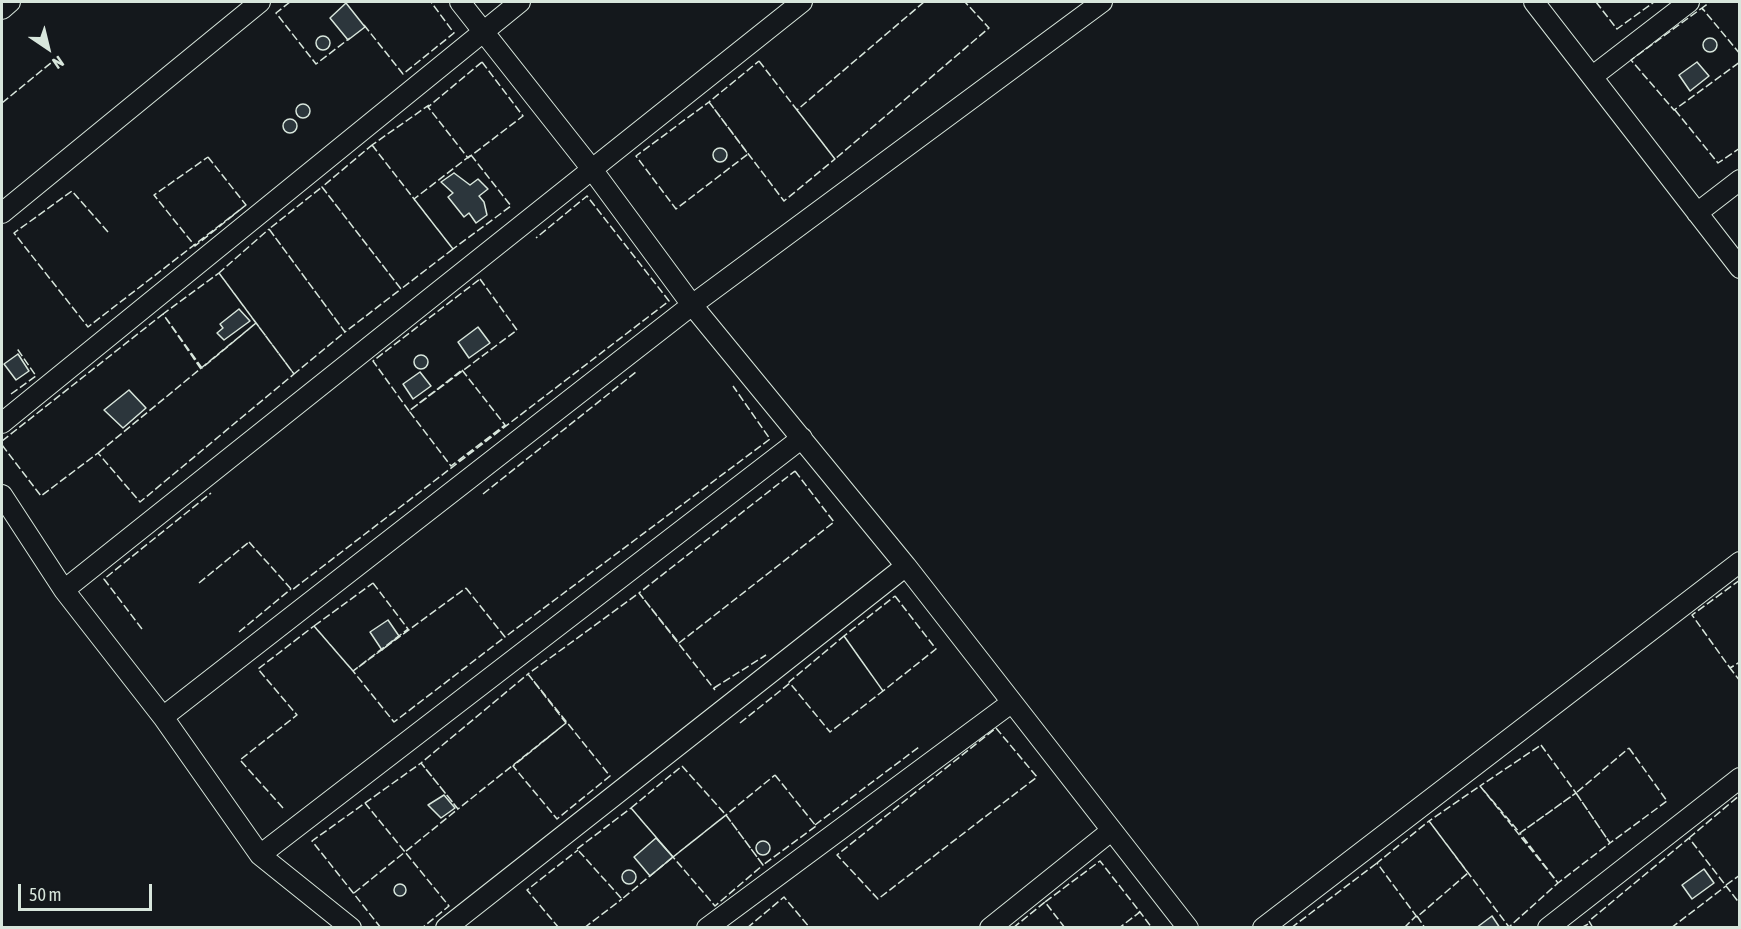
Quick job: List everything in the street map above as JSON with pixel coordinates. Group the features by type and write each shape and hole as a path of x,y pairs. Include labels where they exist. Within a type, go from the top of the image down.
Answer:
{"street":[{"path":"2,9 10,2"},
{"path":"2,213 260,2"},
{"path":"460,2 591,168 692,305 906,566 1188,927"},
{"path":"2,423 520,2"},
{"path":"64,590 801,2"},
{"path":"163,717 692,305 1102,2"},
{"path":"1534,2 1740,268"},
{"path":"1593,76 1689,2"},
{"path":"1696,213 1740,180"},
{"path":"261,855 802,438"},
{"path":"2,495 64,590 163,717 261,855 351,927"},
{"path":"1263,927 1740,562"},
{"path":"446,927 906,566"},
{"path":"707,927 1011,703"},
{"path":"1548,927 1740,778"},
{"path":"990,927 1111,831"}],"building":[{"path":"346,3 365,27 348,40 330,18"},
{"path":"320,36 326,36 330,43 326,50 320,50 316,46 316,40"},
{"path":"1707,38 1713,38 1717,45 1713,52 1707,52 1703,48 1703,42"},
{"path":"1697,62 1709,76 1690,91 1679,75"},
{"path":"300,104 306,104 310,111 306,118 300,118 296,114 296,108"},
{"path":"287,119 293,119 297,126 293,133 287,133 283,129 283,123"},
{"path":"717,148 723,148 727,155 723,162 717,162 713,158 713,152"},
{"path":"454,173 470,185 478,179 488,189 479,196 484,202 487,215 476,223 469,213 464,217 448,197 453,193 441,182"},
{"path":"239,309 250,321 224,340 217,333 223,328 220,324"},
{"path":"478,327 490,343 469,358 458,342"},
{"path":"18,354 29,371 16,380 4,364"},
{"path":"418,355 424,355 428,362 424,369 418,369 414,365 414,359"},
{"path":"420,372 431,386 413,399 403,384"},
{"path":"129,390 146,408 123,428 104,410"},
{"path":"388,620 399,636 382,650 370,632"},
{"path":"444,795 455,808 441,818 428,805"},
{"path":"656,838 673,857 650,876 634,857"},
{"path":"760,841 766,841 770,848 766,855 760,855 756,851 756,845"},
{"path":"1704,869 1714,883 1692,899 1682,885"},
{"path":"626,870 632,870 636,877 632,884 626,884 622,880 622,874"},
{"path":"402,884 406,890 402,896 398,896 394,888"},
{"path":"1492,916 1500,928 1476,928"}],"fence":[{"path":"290,2 276,13 316,64 350,38"},
{"path":"364,25 403,74 454,33 431,2"},
{"path":"924,2 797,110 835,159 989,28 965,2"},
{"path":"1596,2 1617,29 1654,2"},
{"path":"1703,10 1702,8 1710,2"},
{"path":"1740,54 1702,8 1631,60 1674,110 1740,62"},
{"path":"759,61 835,159 784,201 709,102 759,61"},
{"path":"2,103 52,62"},
{"path":"482,62 523,116 468,158 428,107 482,62"},
{"path":"709,102 748,154 676,209 636,156 709,102"},
{"path":"374,147 372,145 429,105"},
{"path":"1675,110 1718,163 1740,148"},
{"path":"372,145 453,249 401,289 322,187 372,145"},
{"path":"471,155 511,206 453,249 414,199 471,155"},
{"path":"208,157 246,205 195,246 154,195 208,157"},
{"path":"322,187 401,289 345,332 269,229 322,187"},
{"path":"108,232 72,191 14,233 88,327 246,205"},
{"path":"249,542 292,590 669,301 587,196 536,238"},
{"path":"269,229 345,332 294,374 219,273 269,229"},
{"path":"219,273 256,323 202,368 163,314 219,273"},
{"path":"480,279 517,330 409,411 373,361 480,279"},
{"path":"2,441 163,314 201,369"},
{"path":"2,445 41,496 98,453 140,502 294,374 256,323 98,453"},
{"path":"11,394 36,376 16,347"},
{"path":"462,370 505,425 451,466 409,411 462,370"},
{"path":"483,494 636,372"},
{"path":"466,588 505,637 770,439 733,386"},
{"path":"795,471 834,522 679,643 639,593 795,471"},
{"path":"142,629 104,579 211,493"},
{"path":"199,583 249,542 251,544"},
{"path":"1740,580 1692,615 1730,668 1740,662"},
{"path":"373,583 408,629 353,671 314,626 373,583"},
{"path":"466,588 505,637 394,722 353,671 466,588"},
{"path":"239,632 291,589"},
{"path":"566,723 513,766 557,819 610,776 528,674 639,593 715,690"},
{"path":"895,596 936,649 883,691 844,636 895,596"},
{"path":"283,808 240,760 297,715 258,669 314,626 353,671"},
{"path":"844,636 883,691 830,732 789,682 844,636"},
{"path":"714,688 766,655"},
{"path":"1731,667 1740,681"},
{"path":"528,674 566,723 458,809 421,763 528,674"},
{"path":"740,723 790,683"},
{"path":"996,728 1037,777 878,899 837,855 996,728"},
{"path":"1541,745 1576,793 1520,833 1480,786 1541,745"},
{"path":"815,825 919,747"},
{"path":"1629,748 1667,801 1610,843 1576,793 1629,748"},
{"path":"381,928 312,841 421,763 458,809 405,852 449,906 422,928"},
{"path":"682,766 726,815 673,857 631,808 682,766"},
{"path":"775,775 816,826 763,865 726,815 775,775"},
{"path":"1480,786 1558,883 1509,927 1429,821 1480,786"},
{"path":"1576,793 1610,843 1558,883 1520,833 1576,793"},
{"path":"1689,838 1740,795"},
{"path":"354,893 405,852 365,803"},
{"path":"631,808 673,857 622,899 577,849 631,808"},
{"path":"726,815 763,865 715,906 673,857 726,815"},
{"path":"1429,821 1468,873 1417,917 1377,863 1429,821"},
{"path":"1593,928 1589,921 1689,838 1740,904"},
{"path":"559,928 527,890 578,850"},
{"path":"1065,928 1045,902 1100,861 1140,912 1119,928"},
{"path":"1291,928 1377,863"},
{"path":"1726,885 1740,875"},
{"path":"1671,928 1726,886"},
{"path":"747,928 784,897 810,928"},
{"path":"584,928 622,899"},
{"path":"1013,928 1045,902 1047,904"},
{"path":"1138,913 1140,912 1152,928"},
{"path":"1404,928 1416,916"},
{"path":"1417,916 1425,928"},
{"path":"1581,928 1590,923"}]}
